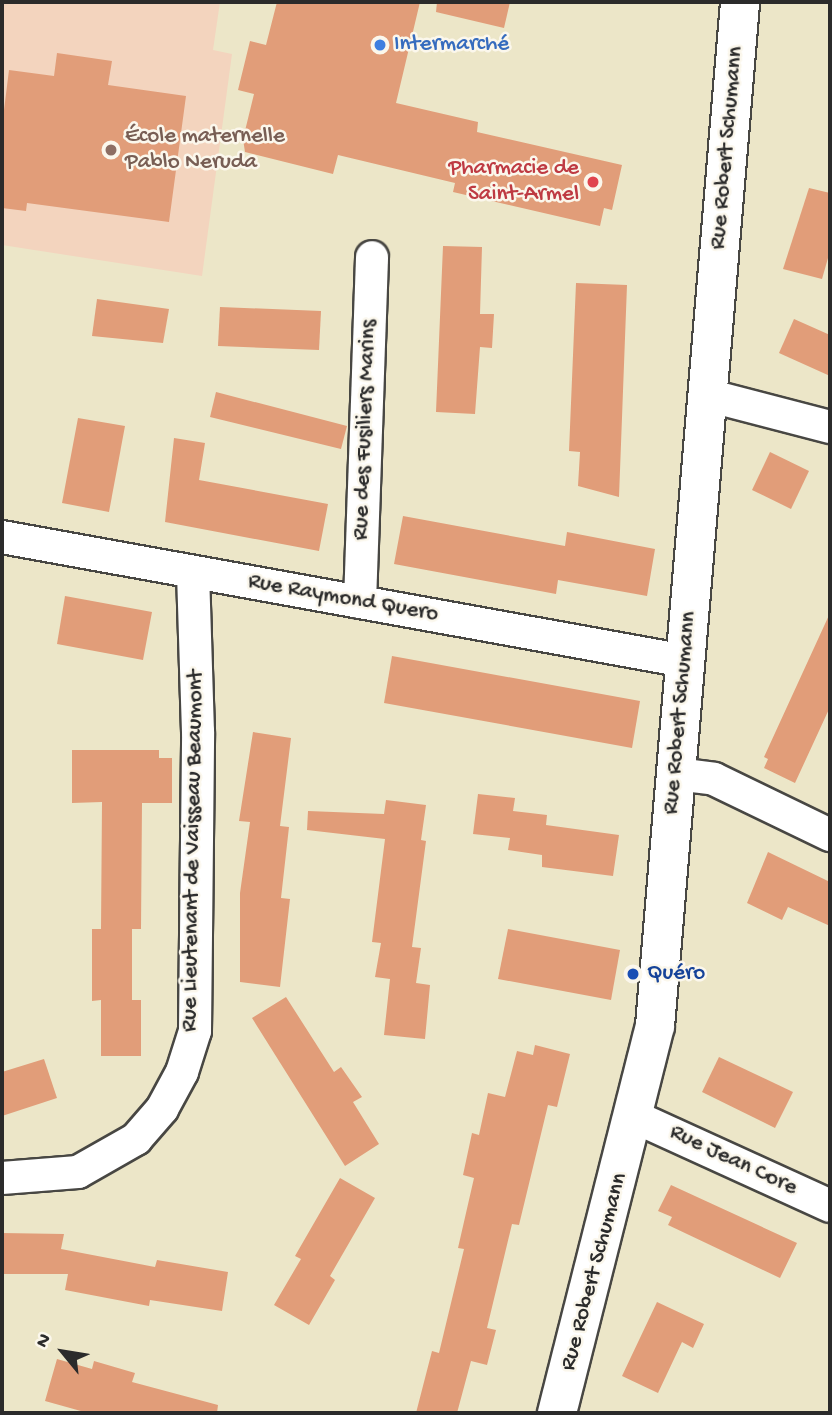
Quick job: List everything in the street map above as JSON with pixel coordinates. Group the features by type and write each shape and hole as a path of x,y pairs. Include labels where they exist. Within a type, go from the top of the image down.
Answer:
{"street":[{"name":"Rue Robert Schumann","path":"557,1413 656,1026 740,2"},
{"name":"Rue des Fusiliers Marins","path":"360,602 372,257"},
{"path":"707,395 830,427"},
{"name":"Rue Raymond Quero","path":"2,537 685,661"},
{"name":"Rue Lieutenant de Vaisseau Beaumont","path":"2,1178 78,1172 136,1139 162,1109 182,1072 195,1031 198,732 193,572"},
{"path":"676,774 714,779 830,835"},
{"name":"Rue Jean Core","path":"635,1116 830,1206"}],"shaded area":[{"name":"École maternelle Pablo Neruda","path":"2,2 220,2 213,50 232,54 202,276 2,245"}],"building":[{"path":"277,2 420,2 396,103 478,122 477,132 622,165 612,210 604,208 600,226 453,192 455,183 338,155 333,174 245,152 243,139 254,94 238,90 250,41 266,45"},
{"path":"437,2 510,2 504,28 436,12"},
{"path":"57,53 112,61 108,85 186,96 169,222 27,203 26,211 2,208 2,126 9,70 54,76"},
{"path":"809,188 830,193 830,251 822,279 783,269"},
{"path":"443,246 482,247 480,314 494,314 492,348 480,347 475,414 436,412"},
{"path":"576,283 627,285 619,497 578,486 580,452 569,451"},
{"path":"97,299 169,309 163,343 92,336"},
{"path":"220,307 321,311 319,350 218,346"},
{"path":"794,319 830,335 830,376 779,353"},
{"path":"216,392 347,426 341,449 210,417"},
{"path":"78,418 125,426 109,512 62,503"},
{"path":"174,438 205,443 199,480 328,504 319,551 165,522"},
{"path":"770,452 809,471 791,509 752,490"},
{"path":"403,516 565,546 567,532 655,549 647,596 558,580 556,594 394,564"},
{"path":"65,596 152,612 143,660 57,644"},
{"path":"830,613 830,707 795,783 764,768 768,759 764,757"},
{"path":"392,656 640,701 632,748 384,703"},
{"path":"253,732 291,738 280,826 289,827 281,898 290,899 280,987 240,982 240,893 250,822 239,821"},
{"path":"72,750 159,750 159,758 172,758 172,803 142,803 141,929 132,929 132,1000 141,1000 141,1056 101,1056 101,1000 92,1001 92,929 101,929 102,802 72,803"},
{"path":"478,794 515,798 513,811 547,815 546,825 619,835 613,876 542,867 542,855 508,850 510,838 473,834"},
{"path":"386,800 426,805 421,840 426,841 412,947 421,948 416,983 430,985 425,1039 384,1035 390,979 375,977 381,943 372,942 385,839 307,830 308,811 384,814"},
{"path":"768,852 830,882 830,926 788,907 782,920 747,903"},
{"path":"508,929 620,950 611,1000 498,979"},
{"path":"286,997 334,1072 341,1067 362,1097 353,1102 379,1144 345,1166 252,1018"},
{"path":"535,1045 570,1054 557,1107 548,1105 519,1225 512,1224 487,1328 496,1330 487,1365 471,1361 457,1413 416,1413 432,1351 439,1353 464,1249 458,1248 474,1178 463,1175 472,1133 479,1135 488,1093 505,1097 517,1051 533,1055"},
{"path":"719,1057 793,1092 775,1128 702,1092"},
{"path":"44,1059 57,1098 2,1116 2,1072"},
{"path":"340,1178 375,1198 330,1276 335,1280 309,1325 274,1305 301,1259 295,1256"},
{"path":"671,1185 797,1243 780,1278 668,1225 672,1217 658,1211"},
{"path":"2,1233 64,1234 61,1249 155,1267 157,1260 228,1272 222,1311 150,1300 149,1306 65,1290 68,1274 2,1274"},
{"path":"657,1302 704,1324 693,1348 682,1342 658,1393 622,1376"},
{"path":"57,1359 92,1369 94,1361 135,1373 132,1382 218,1405 217,1413 88,1413 45,1401"}],"place":[{"name":"Intermarché","path":"380,45"},
{"name":"École maternelle Pablo Neruda","path":"111,150"},
{"name":"Pharmacie de Saint-Armel","path":"593,182"},
{"name":"Quéro","path":"633,974"}]}
